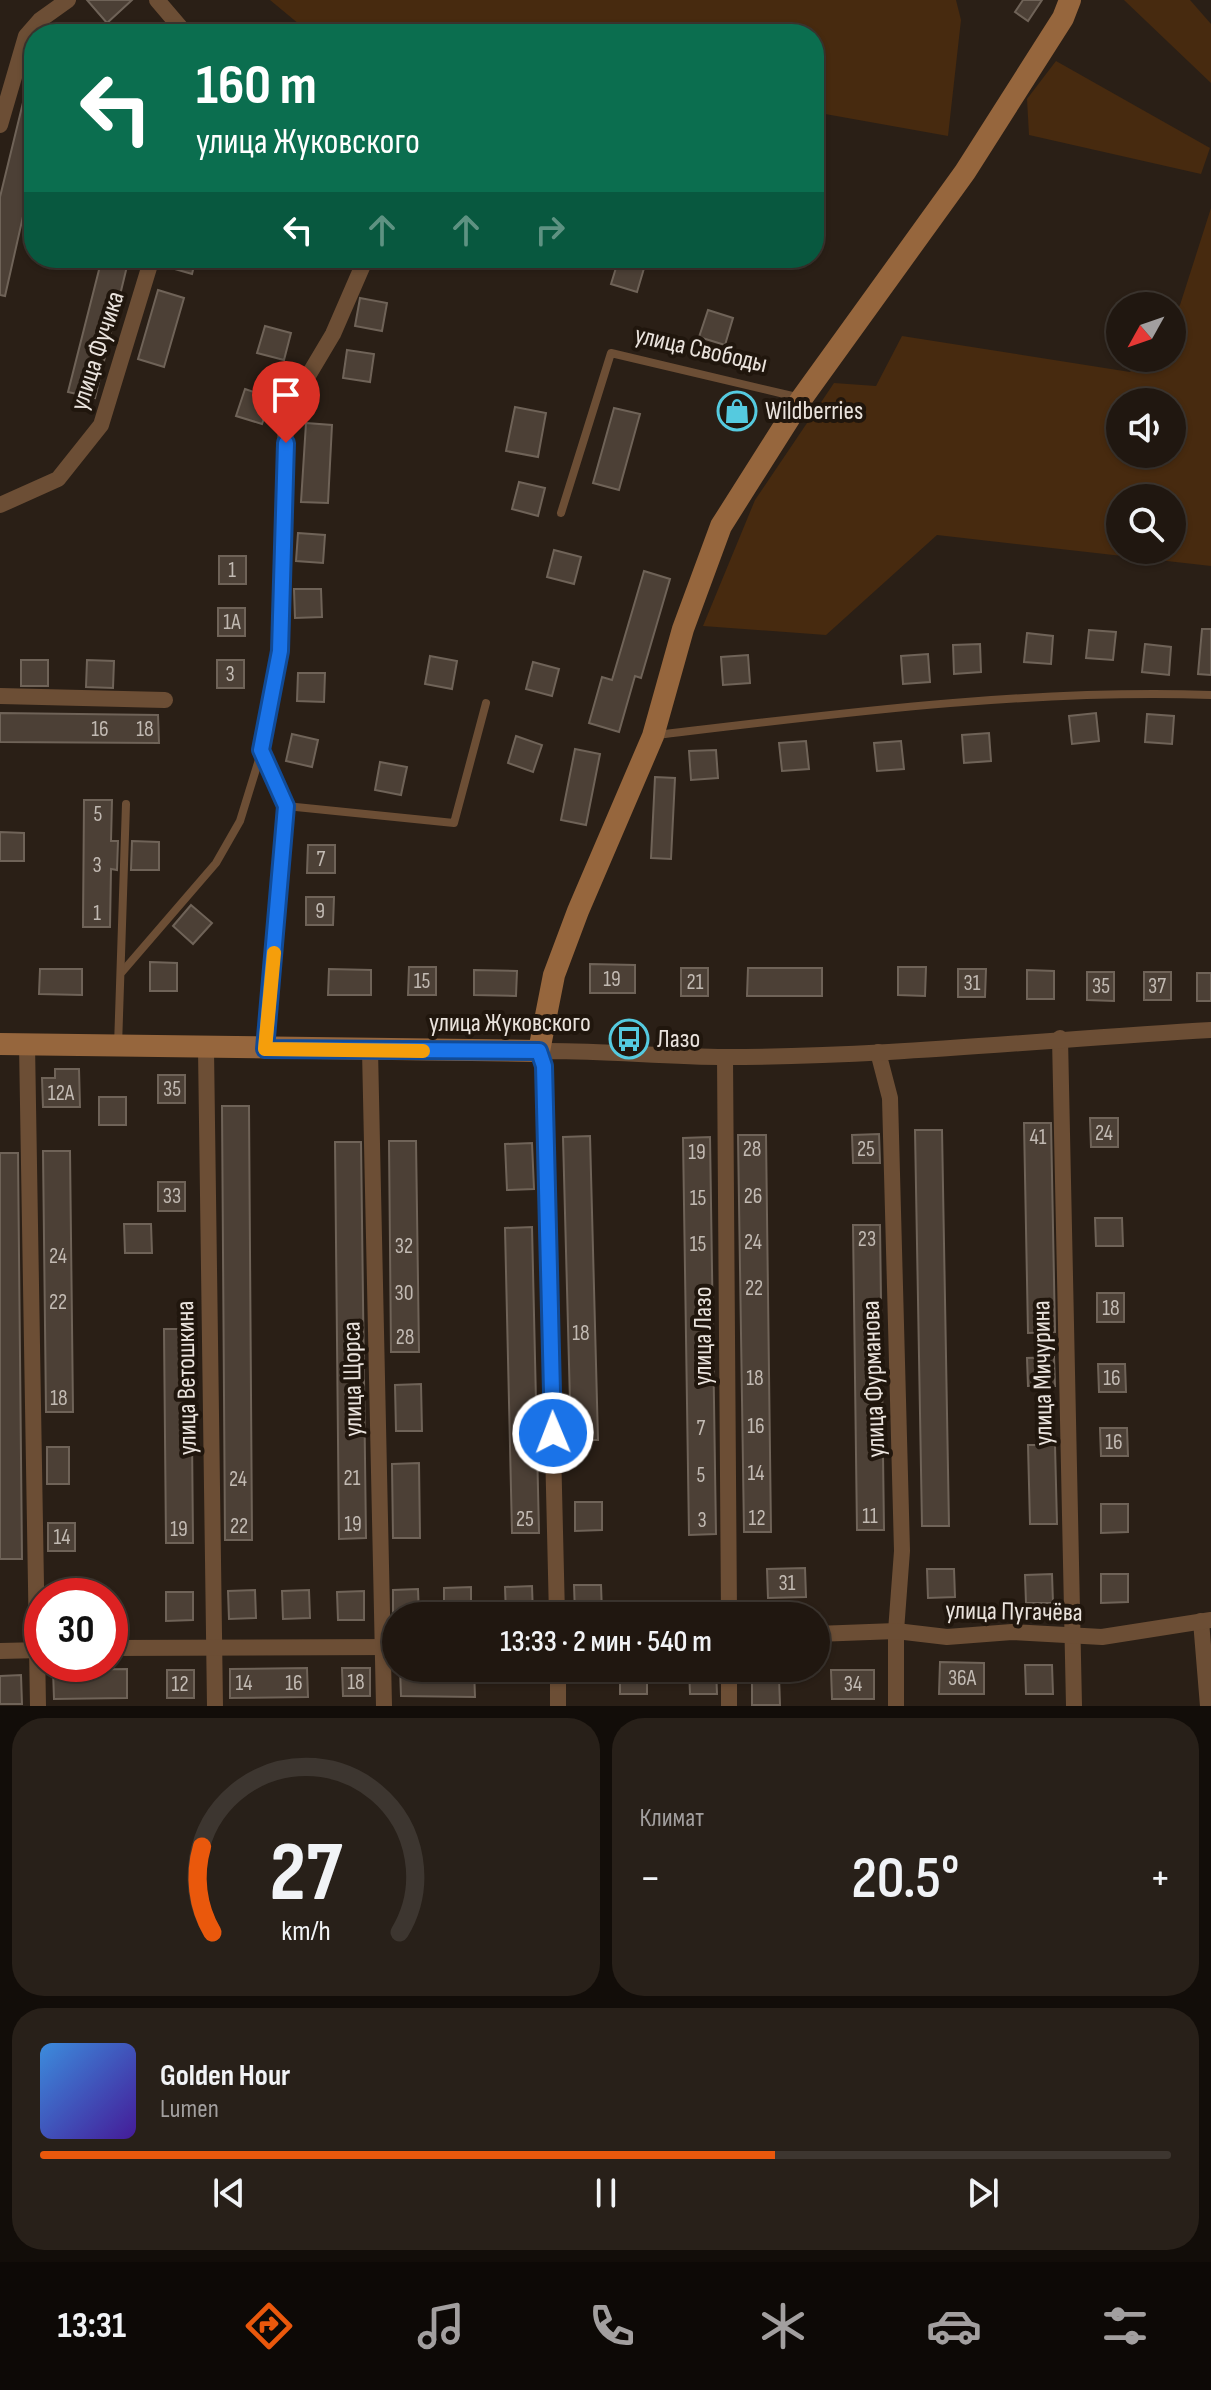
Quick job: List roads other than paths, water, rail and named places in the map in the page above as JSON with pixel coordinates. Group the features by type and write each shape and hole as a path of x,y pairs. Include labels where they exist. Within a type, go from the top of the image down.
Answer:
{"street":[{"path":"36,24 68,0"},
{"path":"157,0 177,24"},
{"path":"557,1602 544,1066 539,1051 554,975 653,736 683,629 721,526 802,398 965,172 1063,18 1070,0"},
{"path":"0,125 24,43"},
{"name":"улица Фучика","path":"0,505 58,479 101,425 149,268"},
{"path":"265,1049 286,806 261,750 280,651 286,413 333,334 362,268"},
{"path":"0,696 165,700"},
{"name":"улица Жуковского","path":"0,1044 206,1049 593,1050 725,1057 878,1052 1211,1030"},
{"name":"улица Мичурина","path":"1060,1038 1074,1706"},
{"path":"27,1044 38,1578"},
{"name":"улица Ветошкина","path":"206,1049 215,1706"},
{"name":"улица Щорса","path":"370,1050 388,1602"},
{"name":"улица Фурманова","path":"878,1052 890,1098 902,1551 896,1631 896,1706"},
{"name":"улица Лазо","path":"725,1057 729,1602"},
{"path":"1206,1621 1208,1706"},
{"name":"улица Пугачёва","path":"830,1633 896,1631 947,1637 1012,1632 1102,1637 1206,1621"},
{"path":"128,1648 382,1647"},
{"path":"0,1651 24,1650"},
{"path":"38,1706 39,1682"},
{"name":"улица Щорса","path":"384,1706 386,1682"},
{"path":"558,1682 558,1706"},
{"path":"729,1682 729,1706"}],"lane":[{"name":"улица Свободы","path":"561,513 611,353 802,398"},
{"path":"653,736 858,710 1134,692 1211,695"},
{"path":"286,806 454,823 486,703"},
{"path":"122,972 216,863 240,821 261,750"},
{"path":"118,1046 126,804"}],"place":[{"name":"Wildberries","path":"737,411"},
{"name":"Лазо","path":"629,1039"}]}
